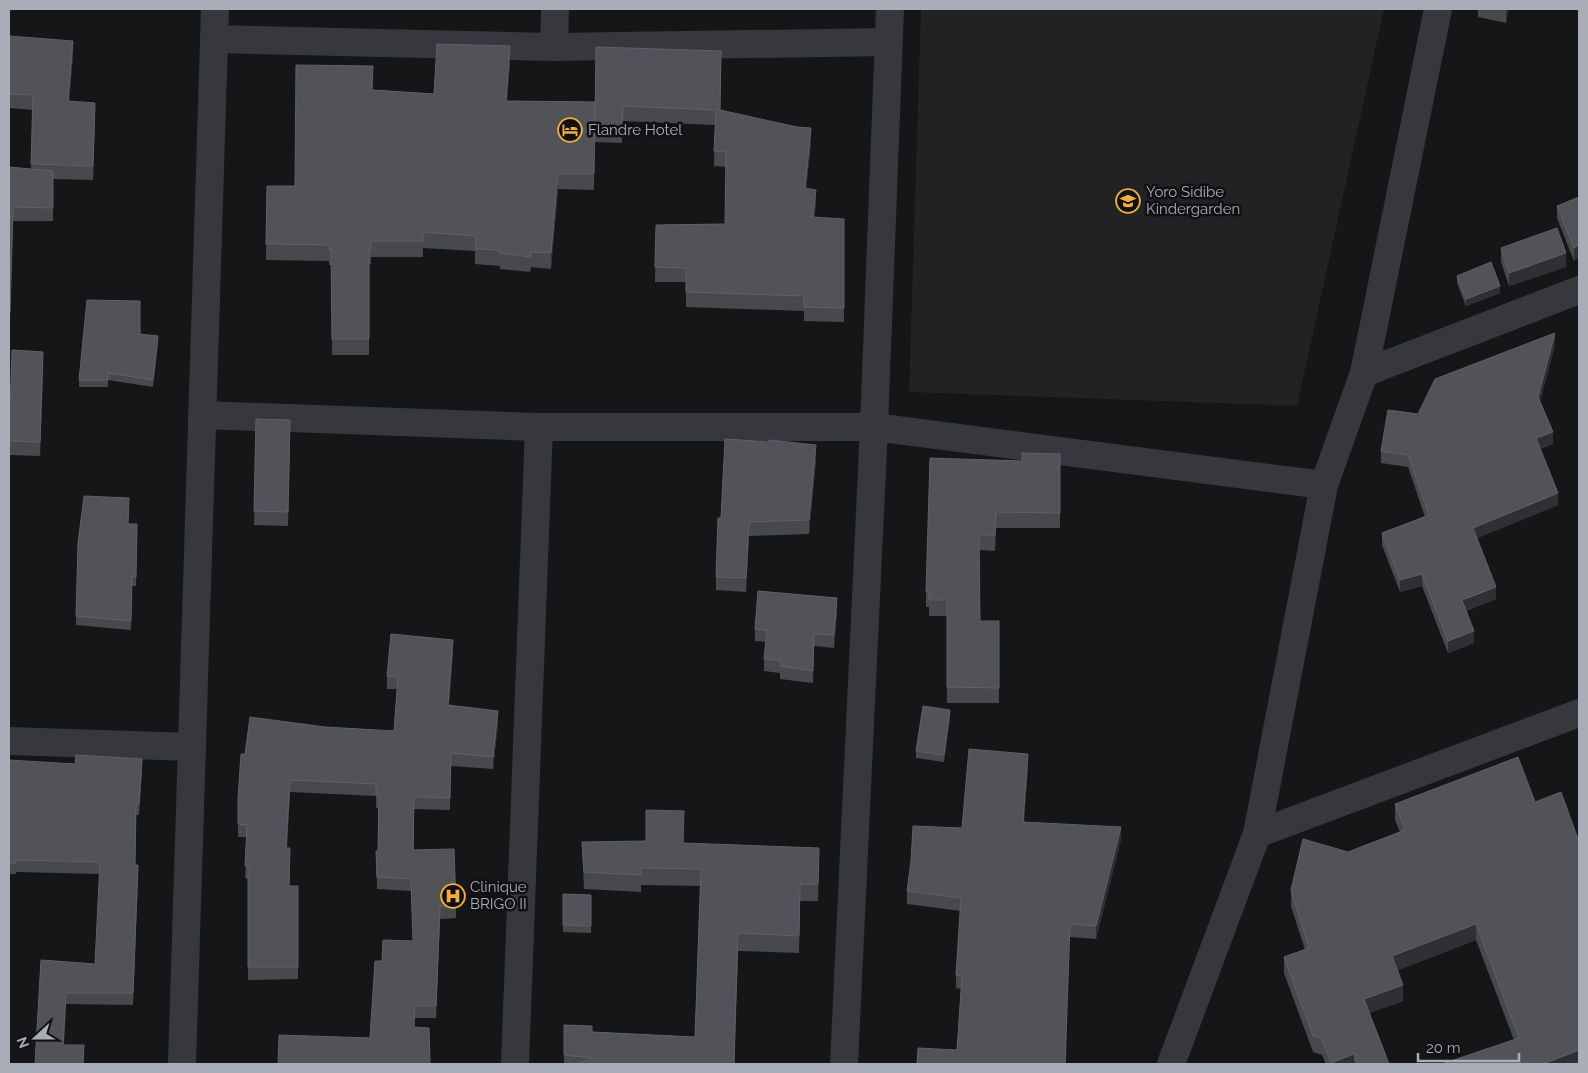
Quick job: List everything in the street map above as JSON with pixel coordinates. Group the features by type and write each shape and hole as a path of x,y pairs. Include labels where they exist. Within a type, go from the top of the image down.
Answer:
{"street":[{"path":"182,1064 215,9"},
{"path":"554,47 555,9"},
{"path":"844,1064 874,427 890,9"},
{"path":"1171,1064 1257,834 1324,485 1364,373 1438,9"},
{"path":"214,38 554,47 888,42"},
{"path":"1364,373 1579,290"},
{"path":"202,415 539,427 874,427 1324,485"},
{"path":"515,1064 539,427"},
{"path":"1257,834 1579,713"},
{"path":"9,741 192,747"}],"shaded area":[{"name":"Yoro Sidibe Kindergarden","path":"921,9 1384,9 1297,406 909,392"}],"building":[{"path":"9,36 73,41 68,101 95,103 93,166 31,164 33,95 9,94"},
{"path":"437,44 510,46 506,101 595,102 594,174 558,174 551,253 531,252 530,257 500,253 500,250 475,249 476,236 423,232 423,241 371,241 371,249 369,249 369,339 332,339 331,249 329,249 329,245 266,244 267,186 295,186 296,65 373,66 372,90 434,94"},
{"path":"596,47 721,51 720,110 797,127 811,128 805,188 816,190 813,217 844,219 844,308 804,307 804,296 686,292 686,268 655,267 656,225 725,224 726,152 714,151 716,110 623,106 622,129 595,128"},
{"path":"9,167 53,171 53,208 13,207 10,312 9,312"},
{"path":"1579,197 1579,245 1574,248 1557,206"},
{"path":"1557,228 1566,253 1509,273 1501,248"},
{"path":"1491,262 1500,286 1466,299 1457,276"},
{"path":"87,300 140,301 140,334 158,336 153,380 108,373 108,380 79,380"},
{"path":"1555,333 1538,397 1553,432 1536,438 1558,493 1473,528 1496,587 1462,600 1474,631 1448,641 1422,574 1400,580 1382,533 1429,515 1408,455 1381,451 1388,410 1418,414 1435,379"},
{"path":"12,350 43,352 40,442 9,441"},
{"path":"256,419 290,420 288,512 254,511"},
{"path":"725,439 769,442 769,440 816,445 809,520 749,522 746,578 716,577 718,518 721,518"},
{"path":"1022,453 1060,454 1060,513 996,512 995,535 979,535 980,621 999,621 999,688 947,687 947,600 929,600 929,592 926,592 930,458 1022,461"},
{"path":"84,496 129,498 128,524 137,524 136,577 132,576 131,621 76,616 78,543"},
{"path":"758,591 837,598 834,635 814,634 813,671 780,666 781,661 764,659 767,630 755,629"},
{"path":"391,634 453,640 448,705 498,711 493,757 451,753 450,798 414,797 413,850 454,849 456,906 440,906 436,1006 415,1006 414,1027 429,1028 430,1064 278,1064 279,1035 370,1038 375,961 382,961 383,940 413,941 411,879 377,877 376,851 378,851 379,796 376,795 376,784 290,780 286,848 290,848 289,886 298,886 298,967 248,967 248,866 245,866 247,825 238,824 238,798 241,754 245,754 250,717 325,727 394,731 398,677 387,676"},
{"path":"923,706 950,710 944,755 916,751"},
{"path":"969,749 1028,754 1023,822 1121,827 1096,926 1070,924 1065,1064 917,1064 918,1048 957,1050 962,976 956,975 961,898 907,891 913,826 962,828"},
{"path":"76,755 142,759 139,804 136,804 135,865 138,865 133,993 66,993 63,1045 84,1045 83,1064 35,1064 41,960 95,964 100,862 16,860 16,863 9,863 9,760 75,764"},
{"path":"1518,757 1535,802 1561,792 1579,842 1579,1050 1543,1064 1442,1064 1519,1038 1476,924 1392,956 1403,985 1364,999 1389,1064 1358,1064 1354,1054 1331,1063 1322,1039 1313,1036 1284,957 1309,948 1291,890 1303,839 1348,852 1405,830 1395,804"},
{"path":"646,810 684,811 683,843 819,848 818,884 800,884 799,936 738,933 734,1064 575,1064 592,1058 564,1055 564,1025 592,1026 592,1032 695,1037 701,869 641,868 641,875 584,872 582,842 646,841"},
{"path":"563,894 591,895 591,926 563,925"}],"place":[{"name":"Flandre Hotel","path":"570,130"},
{"name":"Yoro Sidibe Kindergarden","path":"1128,201"},
{"name":"Clinique BRIGO II","path":"453,896"}]}
